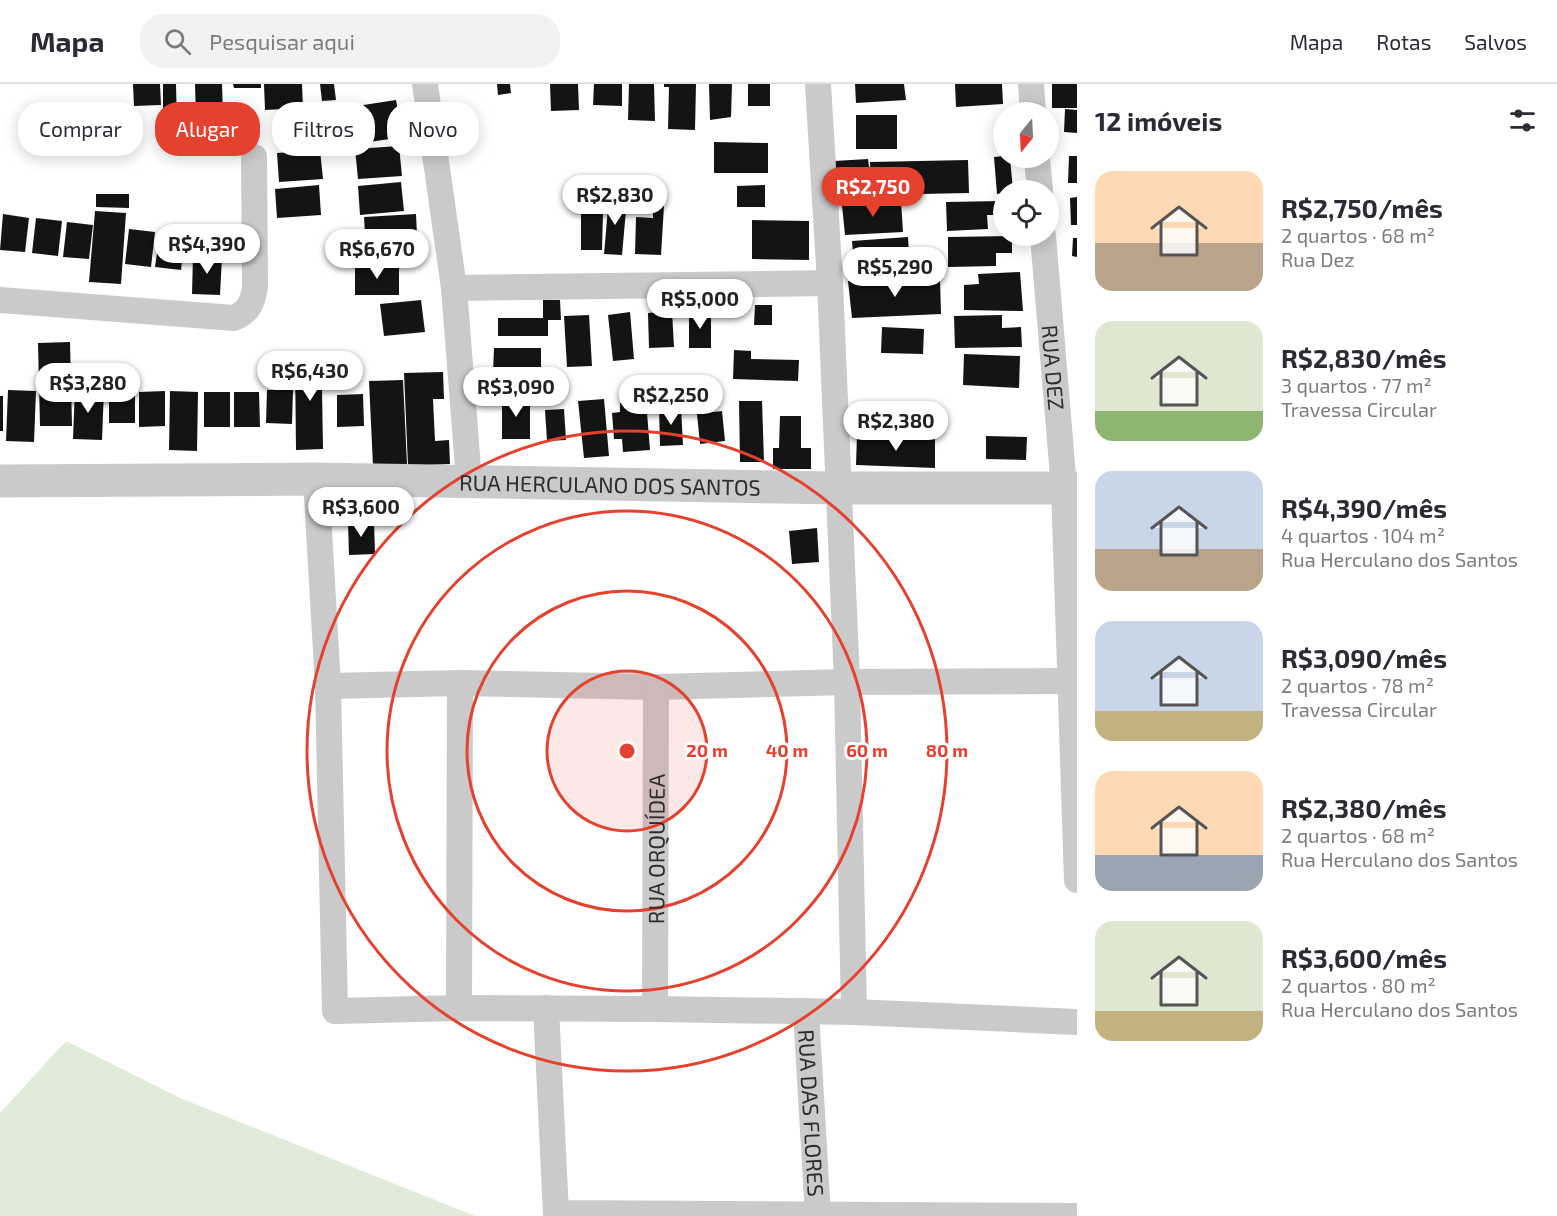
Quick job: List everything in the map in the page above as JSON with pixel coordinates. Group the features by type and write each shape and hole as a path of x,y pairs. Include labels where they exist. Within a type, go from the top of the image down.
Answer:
{"street":[{"path":"425,84 454,288 469,481"},
{"path":"818,84 830,283 847,682 854,1012"},
{"path":"1031,84 1032,102"},
{"path":"0,300 234,318 243,315 253,301 255,287 254,157"},
{"name":"RUA DEZ","path":"1044,246 1071,488 1077,880"},
{"path":"454,288 830,283"},
{"path":"316,479 328,686 335,1011 459,1008 806,1011 1077,1022"},
{"name":"RUA HERCULANO DOS SANTOS","path":"0,481 316,479 838,488 1071,488"},
{"path":"328,686 460,683 656,687 847,682 1073,681"},
{"path":"459,1008 460,683"},
{"name":"RUA ORQUÍDEA","path":"655,1009 656,687"},
{"path":"546,1008 556,1213 1077,1216"},
{"name":"RUA DAS FLORES","path":"806,1011 818,1216"}],"green space":[{"path":"66,1041 180,1098 475,1216 0,1216 0,1113"}],"building":[{"path":"133,84 160,84 161,102 155,102 155,105 143,106 143,102 134,102"},
{"path":"163,84 176,84 176,102 163,102"},
{"path":"195,84 222,84 223,102 196,102"},
{"path":"233,84 261,84 261,88 234,88"},
{"path":"264,84 302,84 303,102 272,102 272,110 265,110"},
{"path":"320,84 334,84 336,100 322,101"},
{"path":"497,84 510,84 511,93 498,95"},
{"path":"550,84 578,84 579,110 551,111"},
{"path":"594,84 622,84 622,106 593,105"},
{"path":"629,84 654,84 655,121 628,120"},
{"path":"664,84 696,84 695,130 668,129 669,87 664,87"},
{"path":"709,84 732,84 731,117 710,120"},
{"path":"748,84 770,84 770,106 748,106"},
{"path":"855,84 904,84 906,100 856,103"},
{"path":"955,84 1002,84 1003,102 956,107"},
{"path":"1052,84 1077,84 1077,108 1059,108 1059,102 1052,102"},
{"path":"396,100 396,102 387,102 387,139 375,141 375,103"},
{"path":"1065,109 1077,110 1077,133 1064,132"},
{"path":"856,115 897,115 897,149 856,149"},
{"path":"714,142 768,143 768,173 714,173"},
{"path":"387,147 387,156 400,156 402,176 358,179 356,156 375,156 375,148"},
{"path":"277,156 321,156 323,179 279,182"},
{"path":"1069,156 1077,156 1077,183 1068,183"},
{"path":"868,159 870,174 836,177 834,161"},
{"path":"968,160 969,193 871,195 870,162"},
{"path":"995,168 1011,168 1012,180 996,180"},
{"path":"401,182 404,211 360,215 358,186"},
{"path":"319,185 321,215 277,218 275,189"},
{"path":"765,185 765,207 737,207 737,186"},
{"path":"96,194 129,194 129,208 96,207"},
{"path":"609,197 627,199 622,255 604,254"},
{"path":"1077,197 1077,225 1071,225 1070,198"},
{"path":"901,201 903,232 845,235 842,205"},
{"path":"993,201 993,215 987,215 988,229 947,231 946,202"},
{"path":"653,205 664,206 661,255 635,254 636,217 653,218"},
{"path":"95,211 126,213 121,284 89,282"},
{"path":"581,213 603,213 602,250 581,250"},
{"path":"3,214 29,218 25,252 0,250"},
{"path":"416,214 417,235 422,235 422,248 366,252 364,217"},
{"path":"36,218 62,221 58,256 32,253"},
{"path":"752,220 809,221 809,260 752,259"},
{"path":"67,222 93,225 89,259 63,257"},
{"path":"129,229 155,232 151,267 125,264"},
{"path":"160,232 185,235 181,270 155,267"},
{"path":"993,236 993,246 1012,246 1012,253 996,253 996,266 948,267 948,237"},
{"path":"908,237 910,271 855,275 852,241"},
{"path":"1073,238 1077,238 1077,257 1072,256"},
{"path":"193,256 222,257 220,295 192,294"},
{"path":"355,266 399,266 399,295 355,295"},
{"path":"1020,272 1023,311 964,310 964,285 979,284 978,274"},
{"path":"940,279 941,314 852,318 848,281"},
{"path":"421,300 425,332 384,336 380,304"},
{"path":"543,300 560,300 561,320 548,320 548,336 498,336 498,318 543,318"},
{"path":"755,305 772,305 772,325 754,325"},
{"path":"672,311 674,347 649,348 648,313"},
{"path":"630,312 634,359 613,361 608,315"},
{"path":"689,313 711,313 711,348 689,348"},
{"path":"589,315 592,366 567,367 564,316"},
{"path":"1002,315 1002,328 1021,327 1022,347 955,348 954,316"},
{"path":"882,327 924,329 923,354 881,353"},
{"path":"70,342 72,426 40,426 38,343"},
{"path":"494,348 541,348 541,373 493,373"},
{"path":"734,350 751,351 751,359 799,360 798,381 733,379"},
{"path":"964,354 1020,356 1019,388 963,385"},
{"path":"295,359 330,359 330,388 322,389 323,449 296,450"},
{"path":"443,372 444,399 433,399 435,441 449,440 450,464 408,466 404,373"},
{"path":"403,380 407,464 373,466 369,381"},
{"path":"75,387 104,389 102,440 73,439"},
{"path":"135,387 135,423 109,423 109,388"},
{"path":"8,390 36,391 34,442 6,441"},
{"path":"267,390 293,390 292,424 266,423"},
{"path":"165,391 165,426 139,427 139,392"},
{"path":"170,391 198,392 197,451 169,450"},
{"path":"204,392 230,392 230,427 204,427"},
{"path":"234,392 259,392 260,427 234,427"},
{"path":"363,394 364,426 337,427 337,395"},
{"path":"0,396 3,396 3,431 0,431"},
{"path":"502,397 530,398 530,439 502,439"},
{"path":"604,399 609,456 584,458 578,401"},
{"path":"646,400 650,450 623,452 622,439 614,439 612,413 620,412 620,403"},
{"path":"739,401 762,401 764,462 740,462"},
{"path":"659,407 681,407 683,445 660,446"},
{"path":"564,409 566,440 547,441 545,410"},
{"path":"722,411 725,441 700,444 697,414"},
{"path":"780,416 801,416 801,448 811,448 811,469 773,469 773,448 779,448"},
{"path":"857,435 935,438 935,468 856,465"},
{"path":"986,436 1027,437 1026,460 986,459"},
{"path":"348,522 374,522 375,554 349,555"},
{"path":"817,528 819,562 792,564 789,531"}]}
